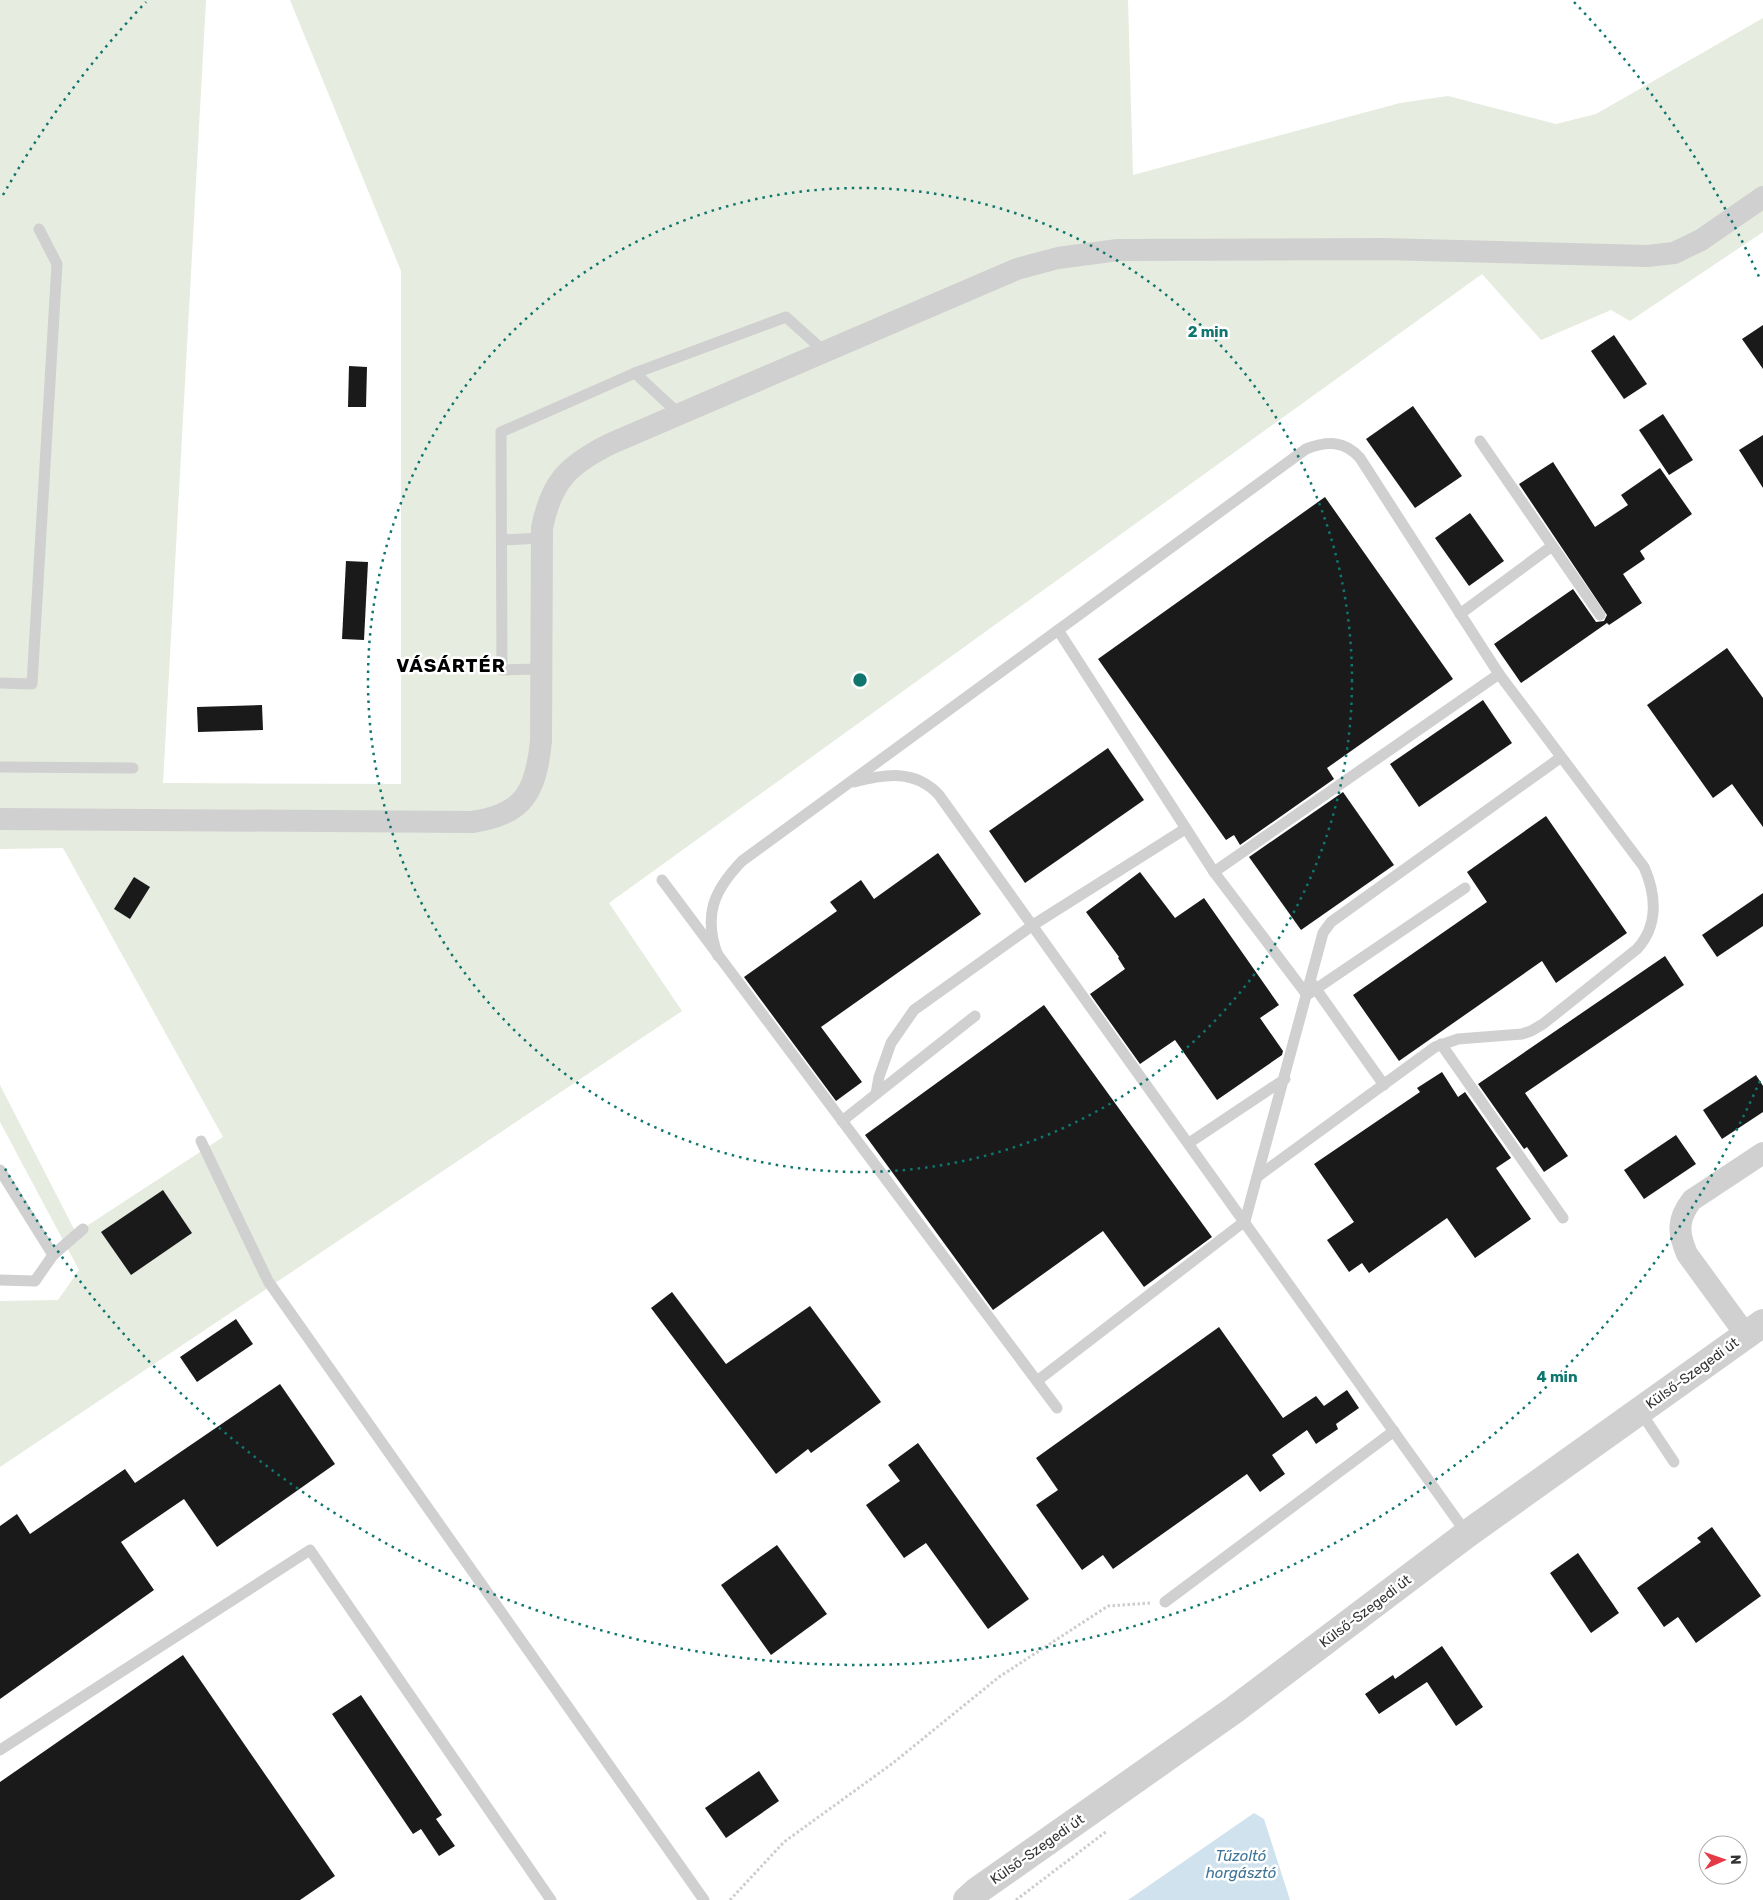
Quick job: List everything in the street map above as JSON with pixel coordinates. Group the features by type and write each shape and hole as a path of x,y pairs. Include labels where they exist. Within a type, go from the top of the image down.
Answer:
{"street":[{"path":"0,819 472,822 495,819 507,813 522,801 533,785 541,741 542,538 546,505 556,486 568,470 584,457 610,444 1017,269 1058,258 1118,250 1382,249 1647,256 1674,253 1701,240 1763,197"},
{"path":"1754,1329 1687,1254 1678,1227 1684,1210 1692,1200 1763,1153"},
{"name":"Külső-Szegedi út","path":"967,1900 985,1885 1234,1710 1467,1534 1754,1329"}],"lane":[{"path":"0,683 32,684 57,264 39,229"},
{"path":"540,669 502,670 501,432 635,373 786,317 825,352"},
{"path":"635,373 679,414"},
{"path":"1480,441 1600,615"},
{"path":"718,956 712,940 711,914 715,899 726,878 742,861 1306,449 1329,443 1341,444 1352,449 1360,458 1499,674 1560,758 1644,867 1650,883 1654,910 1648,934 1637,948 1543,1024 1522,1034 1458,1039 1441,1044 1257,1178"},
{"path":"502,540 542,538"},
{"path":"1460,614 1552,546"},
{"path":"1058,630 1214,872 1311,988 1384,1085"},
{"path":"1214,872 1499,674"},
{"path":"1037,1381 1245,1221 1311,988 1322,933 1331,922 1560,758"},
{"path":"0,766 133,768"},
{"path":"848,783 880,776 895,776 921,779 930,785 1033,925 1467,1534"},
{"path":"876,1094 879,1077 891,1043 914,1010 1033,925 1185,829"},
{"path":"662,880 1057,1408"},
{"path":"1311,988 1465,888"},
{"path":"842,1121 975,1016"},
{"path":"1441,1044 1562,1218"},
{"path":"1189,1144 1285,1079"},
{"path":"201,1141 268,1281 704,1900"},
{"path":"0,1170 52,1255"},
{"path":"0,1280 35,1281 52,1255 83,1229"},
{"path":"1640,1411 1674,1462"},
{"path":"1165,1602 1394,1431"},
{"path":"0,1750 310,1550 551,1900"}],"path":[{"path":"730,1900 784,1842 893,1763 999,1677 1108,1606 1165,1602"}],"shaded area":[{"path":"0,0 206,0 163,783 401,784 401,271 290,0 1128,0 1133,175 1400,103 1448,96 1556,124 1596,114 1763,18 1763,232 1630,321 1611,310 1541,340 1482,274 609,903 682,1011 0,1467 0,1301 58,1300 79,1270 0,1122 0,1085 76,1233 223,1137 63,848 0,849"}],"water":[{"name":"Tűzoltó horgásztó","path":"1254,1813 1264,1819 1290,1900 1128,1900"}],"building":[{"path":"1763,325 1763,369 1742,339"},
{"path":"1614,335 1647,384 1624,399 1591,351"},
{"path":"349,366 367,367 366,407 348,407"},
{"path":"1413,406 1462,476 1415,508 1366,439"},
{"path":"1663,414 1693,460 1669,475 1639,430"},
{"path":"1763,435 1763,488 1739,450"},
{"path":"1553,462 1595,527 1628,505 1621,495 1660,468 1692,514 1640,551 1645,559 1623,574 1642,603 1609,625 1607,623 1521,683 1494,644 1573,589 1596,622 1604,621 1607,615 1519,484"},
{"path":"1325,497 1453,679 1327,768 1334,779 1240,845 1234,835 1226,840 1098,659"},
{"path":"1470,513 1504,561 1469,586 1435,538"},
{"path":"346,561 368,562 364,640 342,639"},
{"path":"1727,648 1763,698 1763,827 1732,784 1713,798 1647,705"},
{"path":"1483,700 1512,743 1419,807 1390,764"},
{"path":"262,705 263,730 198,732 197,707"},
{"path":"1108,748 1144,800 1025,883 989,831"},
{"path":"1343,792 1394,865 1301,930 1249,857"},
{"path":"1546,816 1627,933 1556,983 1542,961 1399,1061 1353,995 1487,902 1467,872"},
{"path":"938,853 981,914 821,1027 862,1082 836,1101 744,977 837,911 830,902 861,880 874,899"},
{"path":"1140,872 1175,918 1204,898 1279,1005 1260,1018 1283,1051 1282,1055 1217,1100 1175,1040 1140,1064 1090,994 1125,969 1119,957 1086,912"},
{"path":"134,877 150,887 130,919 114,909"},
{"path":"1763,893 1763,926 1717,957 1702,935"},
{"path":"1665,956 1684,985 1525,1093 1568,1156 1544,1172 1527,1147 1524,1149 1478,1084"},
{"path":"1044,1005 1212,1237 1144,1287 1103,1231 993,1310 865,1135"},
{"path":"1442,1072 1458,1097 1465,1092 1511,1158 1496,1168 1531,1219 1475,1258 1447,1218 1369,1273 1362,1263 1349,1272 1327,1240 1354,1222 1314,1164 1420,1092 1417,1088"},
{"path":"1756,1075 1763,1086 1763,1112 1722,1139 1703,1110"},
{"path":"1676,1135 1696,1164 1644,1199 1624,1170"},
{"path":"163,1190 192,1233 131,1275 101,1232"},
{"path":"672,1292 726,1364 810,1306 881,1402 811,1453 808,1449 776,1474 651,1308"},
{"path":"236,1319 253,1344 197,1382 180,1357"},
{"path":"1219,1327 1283,1418 1316,1396 1324,1406 1347,1390 1359,1408 1336,1424 1338,1429 1316,1444 1307,1430 1272,1455 1285,1474 1260,1492 1247,1474 1113,1569 1103,1555 1082,1570 1036,1505 1058,1490 1036,1458"},
{"path":"280,1384 335,1464 217,1547 184,1499 121,1542 154,1590 0,1699 0,1526 17,1514 30,1534 125,1469 135,1483"},
{"path":"918,1443 1029,1599 988,1629 926,1543 904,1558 866,1505 900,1481 888,1465"},
{"path":"1712,1527 1761,1596 1696,1643 1678,1617 1664,1627 1637,1588 1701,1542 1697,1538"},
{"path":"777,1545 827,1614 771,1655 721,1585"},
{"path":"1578,1553 1619,1613 1591,1633 1550,1573"},
{"path":"1442,1646 1483,1707 1456,1726 1427,1682 1379,1714 1365,1694 1393,1675 1395,1679"},
{"path":"183,1655 335,1876 300,1900 0,1900 0,1782"},
{"path":"361,1695 442,1815 436,1819 455,1846 439,1856 421,1829 413,1834 332,1714"},
{"path":"759,1771 779,1801 726,1838 705,1808"}],"district":[{"name":"VÁSÁRTÉR","path":"451,665"}]}
